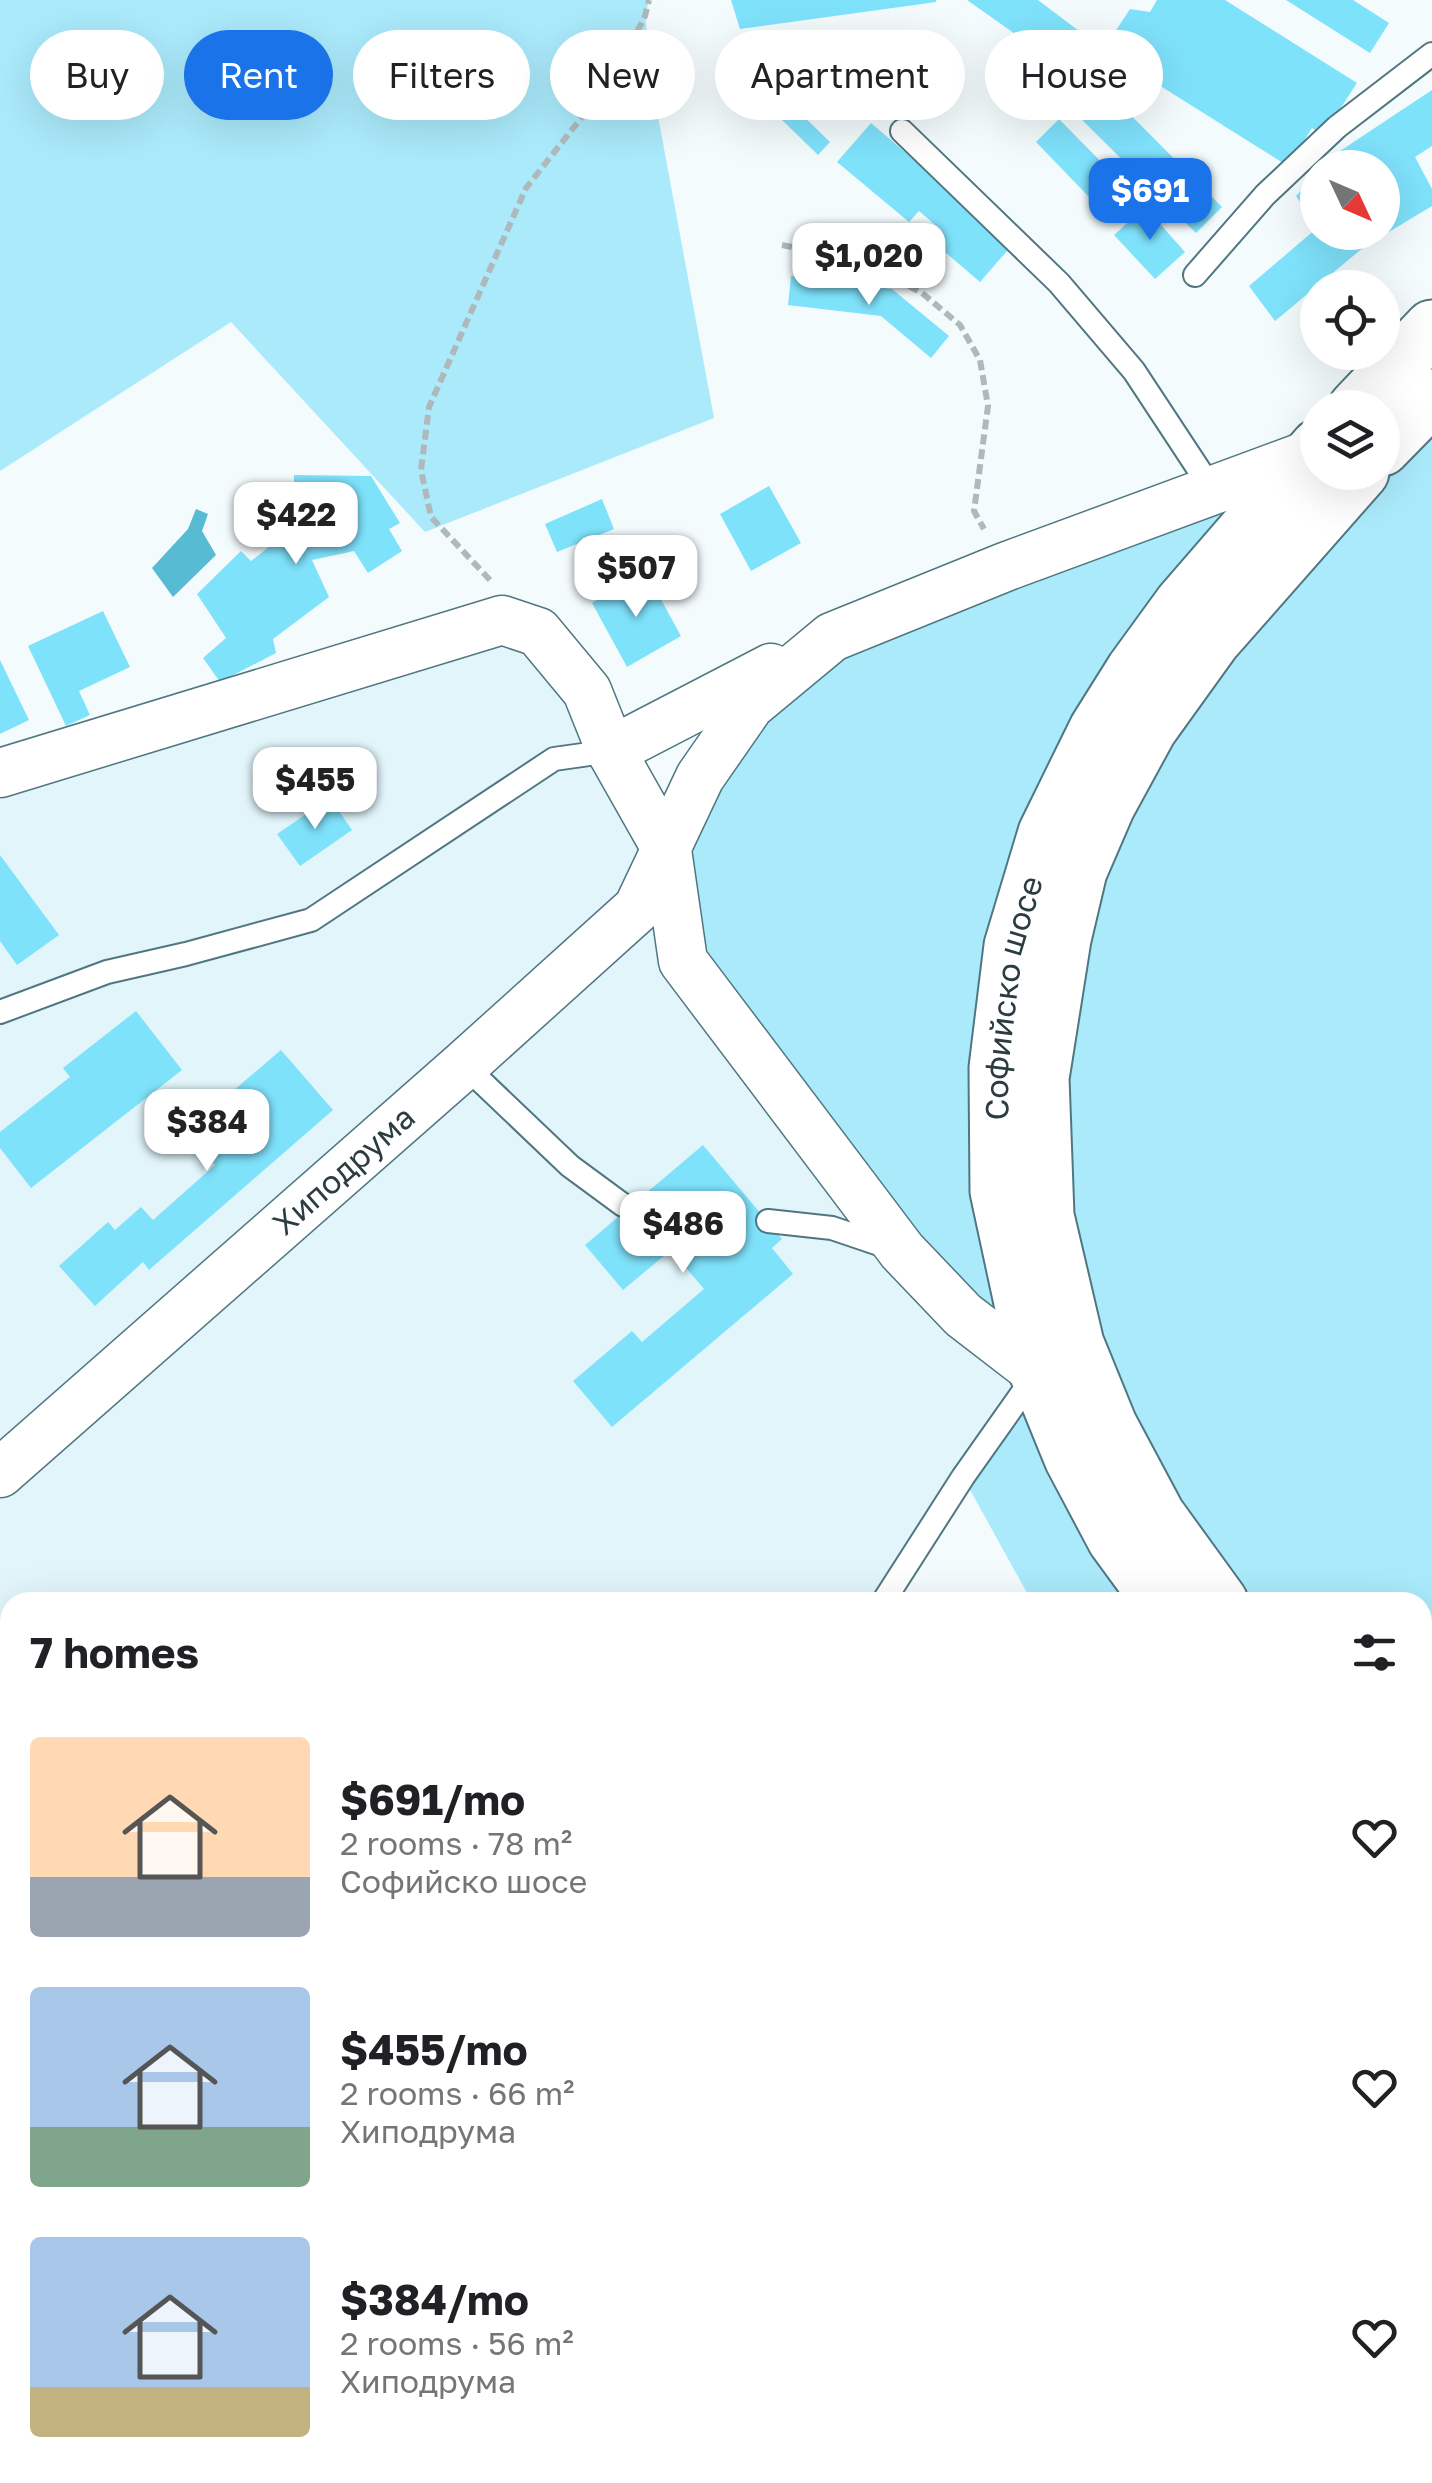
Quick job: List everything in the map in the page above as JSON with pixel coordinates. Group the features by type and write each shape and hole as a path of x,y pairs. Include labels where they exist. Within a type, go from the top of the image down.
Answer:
{"main road":[{"path":"1373,390 1432,328"},
{"path":"1400,430 1432,397"},
{"name":"Софийско шосе","path":"1154,1592 1116,1539 1072,1458 1037,1372 998,1191 997,1068 1012,946 1046,833 1097,729 1134,670 1182,604 1300,488"},
{"name":"Софийско шосе","path":"1213,1592 1157,1515 1108,1426 1076,1344 1046,1216 1041,1078 1063,939 1079,871 1107,806 1149,729 1213,640 1309,490"}],"street":[{"path":"611,751 832,637 1005,566 1214,491 1300,467"},
{"path":"0,773 502,620 538,632 587,691 611,751 667,850 683,961 902,1251 964,1314 1037,1372"},
{"name":"Хиподрума","path":"0,1473 638,908 700,777 750,706 832,637"},
{"path":"588,955 644,945 683,961"}],"lane":[{"path":"1196,276 1265,196 1337,127 1432,54"},
{"path":"902,131 1059,283 1134,371 1214,491"},
{"path":"0,1012 107,972 311,920 554,759 611,751"},
{"path":"464,1064 570,1166 623,1205"},
{"path":"768,1221 832,1228 902,1251"},
{"path":"889,1592 1037,1372"}],"path":[{"path":"538,632 431,518 421,470 429,407 526,188 616,74 649,0"},
{"path":"782,245 863,261 922,293 960,325 980,360 988,406 974,511 1005,566"}],"shaded area":[{"path":"0,0 649,0 647,30 550,30 550,120 659,120 714,418 425,532 231,322 0,471"},
{"path":"1432,397 1432,1592 1213,1592 1157,1515 1046,1216 1107,806 1358,490 1400,490 1400,437"},
{"path":"1300,458 1300,472 1012,946 1159,1592 1026,1592 963,1477 1036,1372 683,961 667,850 832,637"},
{"path":"196,509 208,514 202,531 216,555 173,597 152,568 188,529"},
{"path":"538,632 1037,1372 890,1592 0,1592 0,773"}],"building":[{"path":"731,0 936,0 936,2 740,29"},
{"path":"967,0 1038,0 1078,30 1010,30"},
{"path":"1157,0 1225,0 1357,83 1323,135 1312,128 1288,166 1163,88 1163,30 1116,30 1130,9 1150,12"},
{"path":"1286,0 1353,0 1389,23 1370,53"},
{"path":"1432,90 1432,146 1415,157 1432,189 1432,206 1400,225 1400,150 1342,150"},
{"path":"782,120 807,120 830,142 818,155"},
{"path":"1060,120 1114,175 1090,198 1036,142"},
{"path":"1082,120 1136,120 1222,207 1196,233"},
{"path":"871,123 1013,244 980,282 931,240 941,230 919,211 909,222 837,162"},
{"path":"1145,207 1185,252 1155,279 1114,235"},
{"path":"1300,242 1300,250 1360,250 1336,270 1300,270 1300,300 1275,321 1249,286"},
{"path":"791,276 892,289 949,336 931,358 881,316 788,305"},
{"path":"294,475 371,476 400,523 389,529 402,551 368,573 354,551 312,560 329,597 273,639 276,653 220,682 203,658 226,638 197,594 241,551 251,561 294,527"},
{"path":"769,486 801,543 751,571 720,514"},
{"path":"602,499 614,529 557,552 545,524"},
{"path":"646,572 681,636 627,667 592,603"},
{"path":"103,611 130,667 79,691 90,715 66,726 28,646"},
{"path":"0,660 29,720 0,734"},
{"path":"330,798 352,830 300,866 277,834"},
{"path":"0,855 59,935 17,965 0,941"},
{"path":"136,1011 182,1070 31,1188 0,1148 0,1132 70,1077 63,1068"},
{"path":"281,1050 333,1110 149,1270 143,1262 95,1306 59,1266 108,1222 115,1230 141,1207 153,1220 215,1165 186,1131"},
{"path":"703,1145 782,1239 772,1248 793,1274 612,1427 573,1381 632,1331 642,1342 704,1289 671,1250 623,1290 585,1245"}]}
